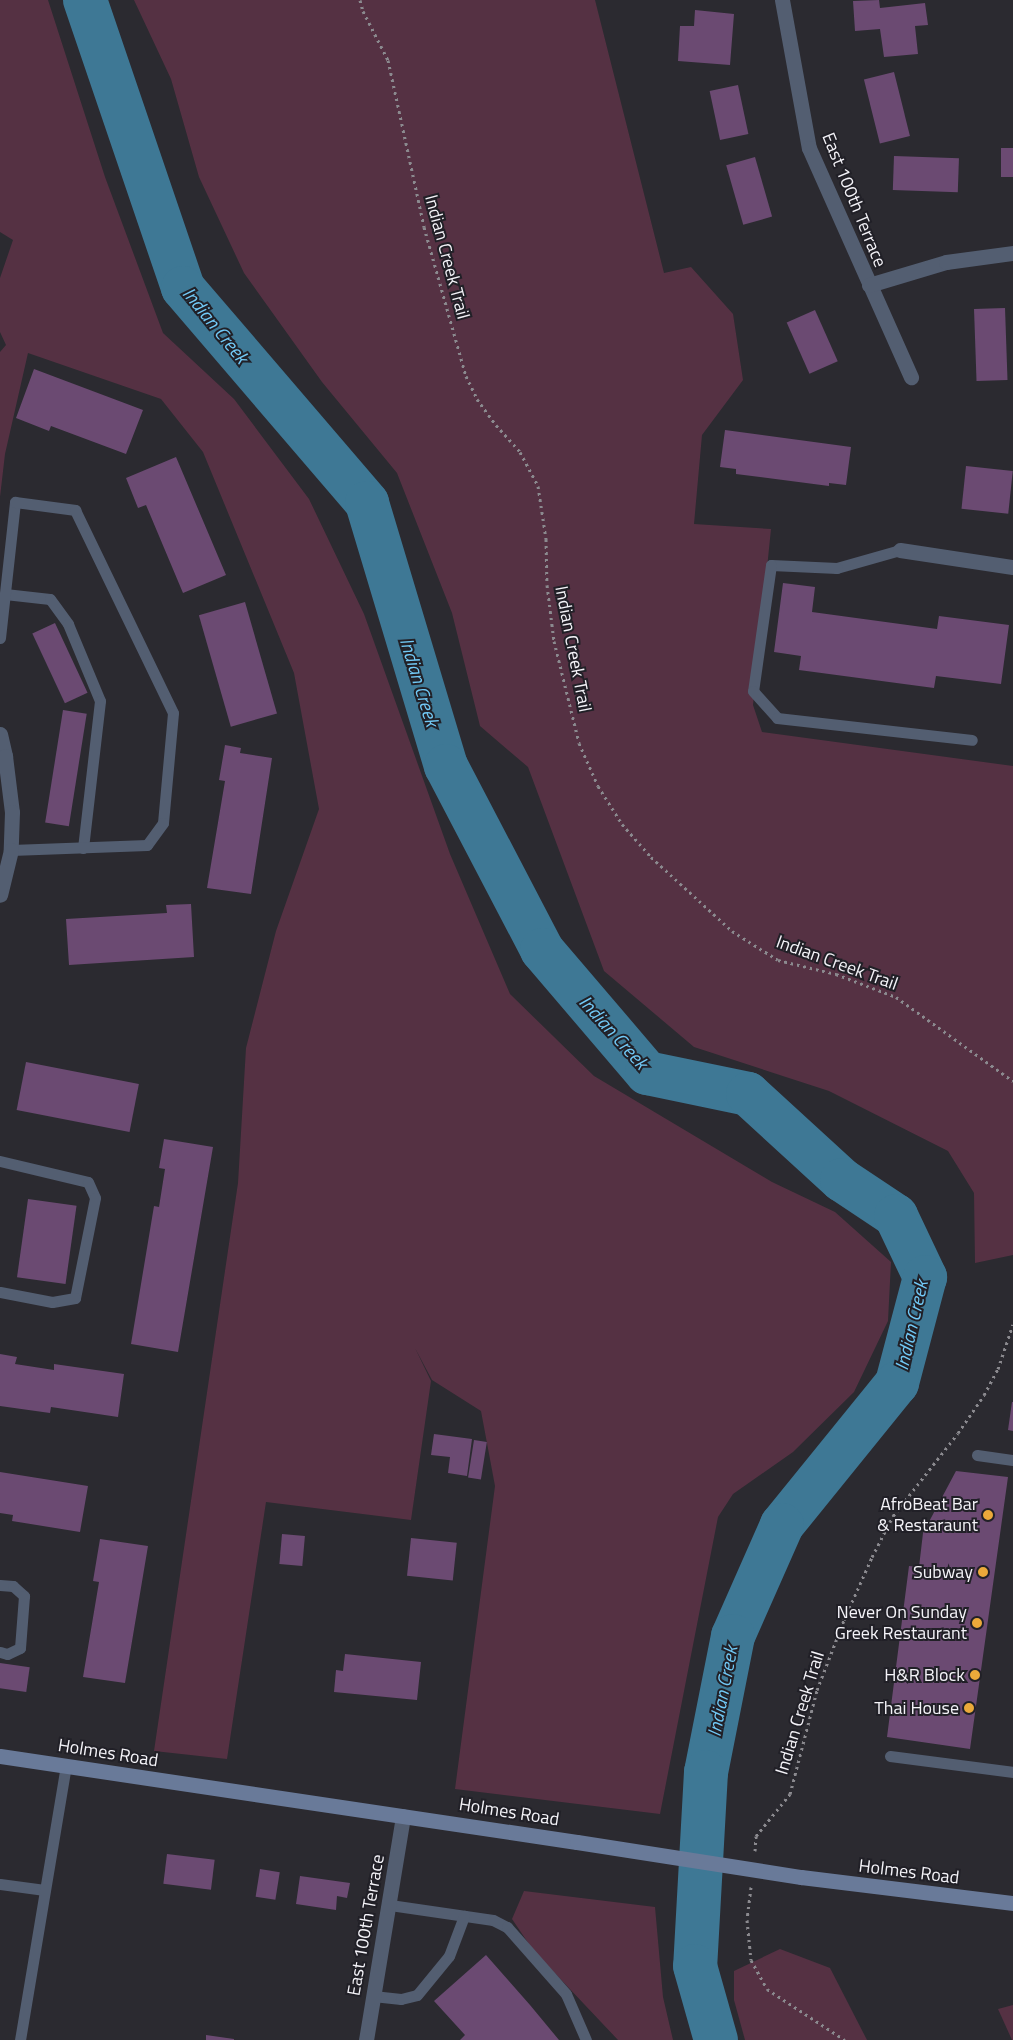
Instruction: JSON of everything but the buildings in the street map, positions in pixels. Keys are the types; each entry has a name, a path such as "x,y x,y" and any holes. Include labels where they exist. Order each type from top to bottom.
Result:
{"main road":[{"name":"Holmes Road","path":"0,1756 801,1877 1013,1903"}],"street":[{"name":"East 100th Terrace","path":"782,0 809,148 911,377"},
{"path":"869,285 946,262 1013,253"},
{"path":"900,550 1013,567"},
{"path":"0,734 5,756 12,812 11,850 0,895"},
{"name":"East 100th Terrace","path":"366,2040 390,1905 403,1816"}],"lane":[{"path":"0,638 15,502 75,510 172,714 163,823 147,845 11,850"},
{"path":"900,550 837,568 771,565 753,691 777,718 972,740"},
{"path":"5,594 50,599 68,624 100,701 83,848"},
{"path":"0,1162 88,1182 95,1198 75,1298 52,1302 0,1292"},
{"path":"977,1455 1013,1460"},
{"path":"0,1585 13,1586 24,1596 20,1648 7,1654 0,1652"},
{"path":"890,1756 1013,1772"},
{"path":"20,2040 66,1766"},
{"path":"0,1884 45,1890"},
{"path":"390,1905 493,1920 507,1927 566,1994 586,2040"},
{"path":"373,1996 401,1999 417,1995 449,1956 464,1916"}],"path":[{"name":"Indian Creek Trail","path":"360,0 363,11 388,60 424,227 466,376 486,412 520,452 538,486 546,539 547,585 554,640 579,744 598,786 622,824 651,857 732,931 778,960 836,974 896,997 1013,1082"},
{"name":"Indian Creek Trail","path":"754,1855 756,1836 790,1794 817,1690 844,1620 872,1557 893,1516 958,1433 984,1395 998,1369 1013,1324"},
{"path":"751,1882 747,1920 751,1960 767,1989 845,2040"}],"shaded area":[{"path":"0,0 48,0 105,177 163,333 234,399 309,499 364,614 450,854 510,994 594,1076 772,1182 835,1212 891,1262 888,1321 854,1392 793,1452 733,1494 718,1517 660,1814 455,1789 495,1486 481,1411 432,1380 415,1348 431,1381 411,1520 266,1502 227,1759 154,1751 238,1183 246,1048 276,931 319,809 294,673 203,452 161,399 28,353 5,454 0,497 0,352 6,345 0,332 0,278 13,240 0,232"},
{"path":"134,0 595,0 664,273 691,267 733,314 743,380 702,435 694,524 771,529 753,705 762,732 1013,766 1013,1255 975,1263 974,1193 948,1151 829,1091 694,1047 604,971 528,767 480,726 452,613 397,473 322,382 244,273 199,177 171,79"},
{"path":"524,1891 655,1907 663,1997 673,2040 618,2040 533,1950 512,1919"},
{"path":"780,1949 830,1968 867,2040 745,2040 734,2000 734,1971"},
{"path":"1013,2005 1013,2040 1012,2040 998,2009"}],"waterway":[{"name":"Indian Creek","path":"85,0 183,288 367,503 446,766 542,950 647,1073 748,1094 842,1180 896,1216 925,1277 897,1383 782,1525 733,1636 706,1772 695,1966 716,2040"}],"place":[{"name":"AfroBeat Bar & Restaraunt","path":"988,1515"},
{"name":"Subway","path":"983,1572"},
{"name":"Never On Sunday Greek Restaurant","path":"977,1623"},
{"name":"H&R Block","path":"975,1675"},
{"name":"Thai House","path":"969,1708"}]}
